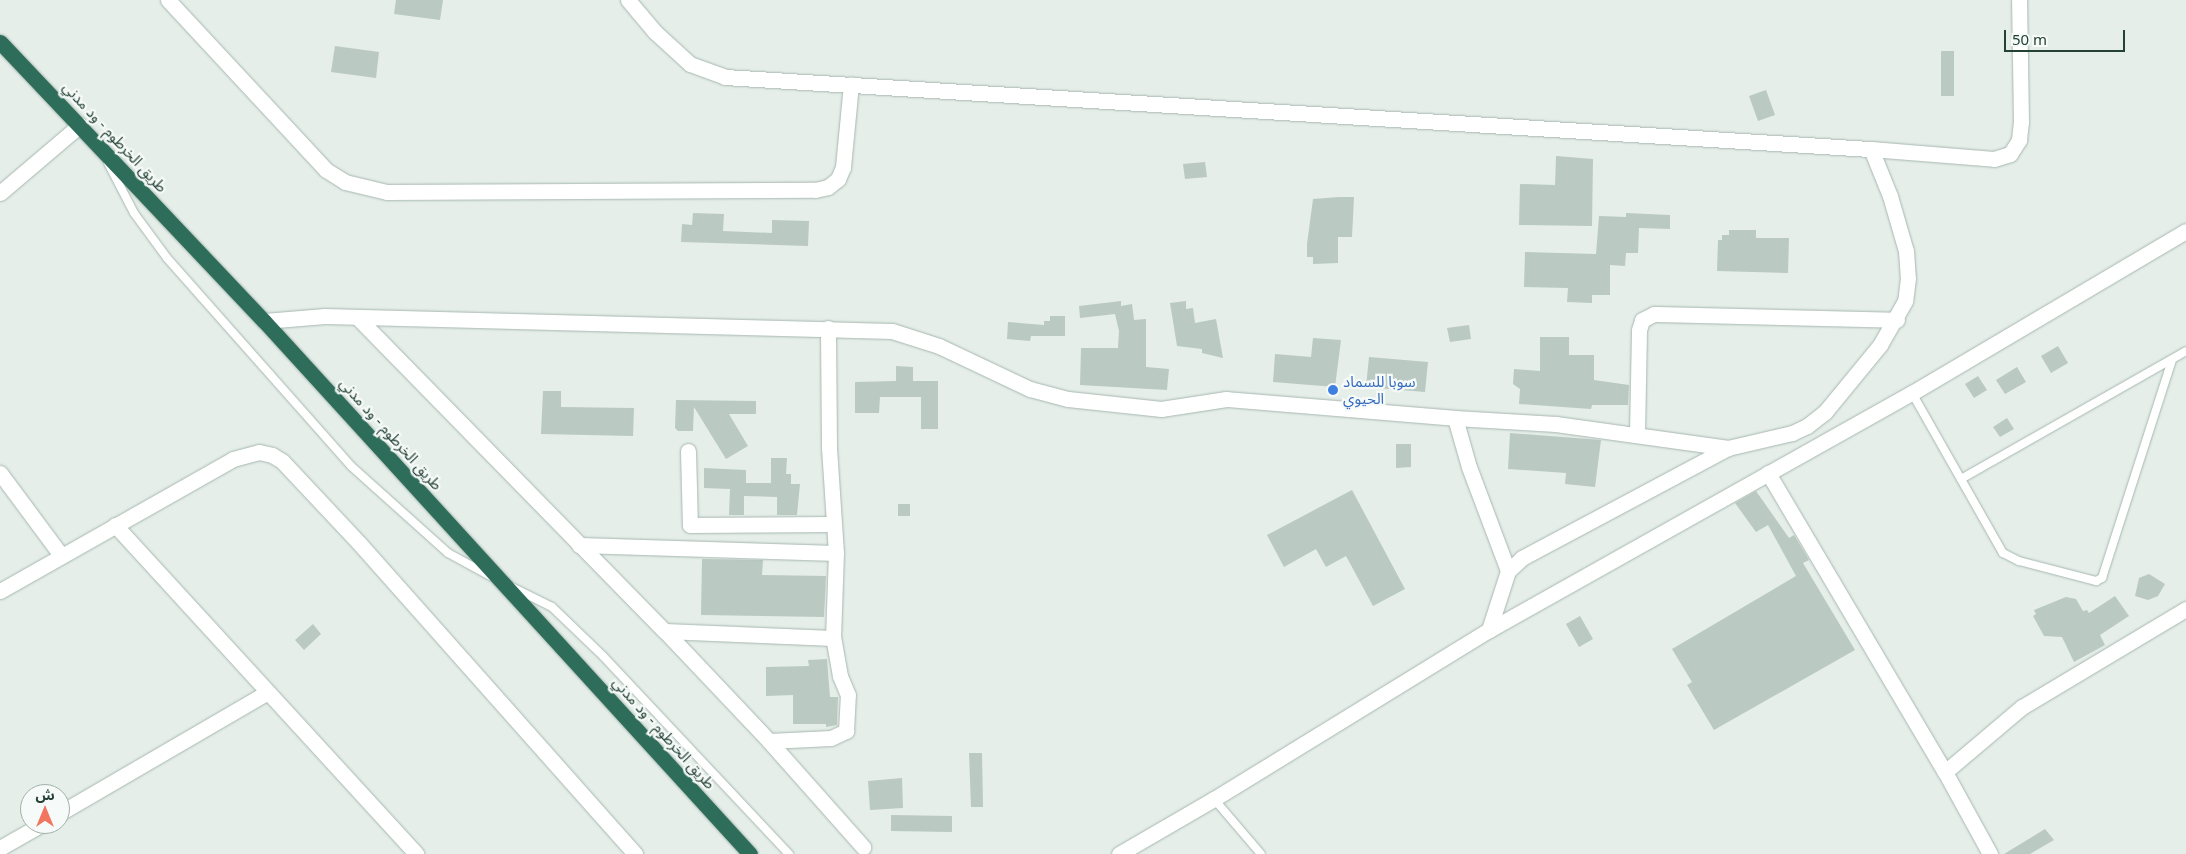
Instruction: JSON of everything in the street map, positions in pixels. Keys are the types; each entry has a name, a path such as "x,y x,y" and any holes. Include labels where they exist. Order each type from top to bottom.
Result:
{"highway":[{"name":"طريق الخرطوم - ود مدني","path":"0,42 264,321 750,854"}],"street":[{"path":"628,0 676,52 707,73 755,80 851,84 1871,150 1994,160 2010,154 2019,140 2021,122 2019,0"},
{"path":"169,1 326,170 345,182 387,192 815,190 828,188 838,179 842,167 851,84"},
{"path":"0,193 80,125"},
{"path":"1489,630 1508,571 1522,558 1728,448 1792,433 1825,412 1897,320 1905,301 1908,278 1906,251 1890,196 1871,150"},
{"path":"1119,854 1214,799 1489,630 1912,393 2186,231"},
{"path":"1637,434 1639,330 1642,320 1654,314 1897,320"},
{"path":"264,321 325,316 828,328 908,335 1024,386 1068,399 1161,409 1226,399 1455,418 1547,423 1728,448"},
{"path":"358,318 665,631 769,741 863,847"},
{"path":"769,741 827,738 846,730 848,696 840,676 833,638 836,553 833,524 828,328"},
{"path":"1455,418 1508,571"},
{"path":"688,451 690,525 833,524"},
{"path":"1,588 244,454 259,452 282,461 463,658 635,854"},
{"path":"0,473 61,555"},
{"path":"1768,473 1945,772 1990,854"},
{"path":"115,525 266,693 416,854"},
{"path":"579,545 836,553"},
{"path":"1945,772 2022,707 2186,609"},
{"path":"665,631 833,638"},
{"path":"70,807 266,693"},
{"path":"0,848 24,834"}],"lane":[{"path":"98,144 134,213 167,258 351,466 448,553 503,583 552,606 716,773 789,854"},
{"path":"1961,479 2186,351"},
{"path":"1912,393 2003,553 2010,558 2089,580 2102,578 2172,360"},
{"path":"1214,799 1262,854"}],"building":[{"path":"396,0 443,0 440,20 394,14"},
{"path":"335,46 379,52 376,78 331,72"},
{"path":"1941,51 1954,51 1954,96 1941,96"},
{"path":"1766,90 1775,115 1758,121 1749,96"},
{"path":"1556,156 1593,159 1592,226 1519,225 1520,184 1555,185"},
{"path":"1205,162 1207,177 1185,179 1183,164"},
{"path":"1354,197 1352,237 1338,237 1338,263 1313,264 1313,257 1307,257 1307,244 1313,199"},
{"path":"693,213 724,214 723,231 772,233 772,220 809,221 808,246 681,242 682,224 692,225"},
{"path":"1626,213 1670,215 1670,229 1639,228 1638,253 1626,253 1625,266 1610,265 1610,295 1592,295 1592,303 1567,302 1568,288 1524,287 1525,252 1596,254 1599,216 1626,217"},
{"path":"1729,230 1756,230 1756,238 1789,238 1788,273 1717,271 1718,240 1722,240 1722,235 1729,235"},
{"path":"1121,301 1121,306 1132,304 1134,320 1146,319 1146,367 1169,369 1167,390 1080,385 1081,348 1118,348 1119,331 1115,314 1080,318 1079,306"},
{"path":"1186,301 1186,309 1193,308 1195,323 1216,319 1223,358 1202,353 1202,349 1177,346 1170,303"},
{"path":"1050,316 1065,316 1065,336 1031,336 1030,341 1007,339 1008,322 1044,325 1044,321 1050,321"},
{"path":"1469,325 1471,339 1450,342 1447,328"},
{"path":"1540,337 1569,337 1569,355 1594,355 1594,380 1629,385 1628,405 1592,405 1591,409 1519,404 1520,389 1513,384 1514,369 1540,371"},
{"path":"1313,338 1341,340 1335,387 1273,382 1275,354 1311,357"},
{"path":"2058,346 2068,363 2051,373 2041,356"},
{"path":"1369,357 1428,362 1425,392 1366,387"},
{"path":"896,366 913,367 913,381 938,381 938,429 921,429 921,397 880,397 879,413 855,413 855,382 896,381"},
{"path":"2017,367 2026,382 2005,394 1996,380"},
{"path":"1978,376 1987,390 1974,398 1965,384"},
{"path":"543,391 561,391 561,407 634,408 633,436 541,434"},
{"path":"676,400 756,401 756,414 729,414 748,446 726,459 694,407 693,431 678,431 675,428"},
{"path":"2007,418 2014,429 2000,437 1993,427"},
{"path":"1510,433 1601,440 1595,487 1565,484 1566,473 1508,469"},
{"path":"1396,444 1411,444 1411,467 1396,468"},
{"path":"771,458 787,458 786,474 791,474 791,484 800,484 797,515 777,515 777,497 744,496 744,515 729,515 730,489 704,488 704,468 746,470 746,483 771,483"},
{"path":"1352,490 1405,589 1373,606 1346,556 1326,567 1316,549 1284,567 1267,535"},
{"path":"1756,491 1789,538 1794,535 1809,560 1803,563 1855,650 1714,730 1687,685 1692,682 1672,649 1796,576 1768,525 1756,532 1735,503"},
{"path":"898,504 910,504 910,516 898,516"},
{"path":"702,559 763,560 762,575 826,576 824,617 701,615"},
{"path":"2149,574 2165,584 2158,596 2148,600 2135,596 2139,578"},
{"path":"2115,596 2129,616 2100,635 2105,645 2074,662 2062,637 2044,636 2033,616 2036,614 2034,610 2066,597 2076,599 2083,611 2087,610 2089,613"},
{"path":"1580,616 1593,639 1579,647 1566,624"},
{"path":"313,624 321,634 304,650 295,640"},
{"path":"827,659 830,697 838,697 837,725 826,727 826,724 793,724 793,695 766,696 766,667 809,666 808,660"},
{"path":"969,753 982,753 983,807 971,807"},
{"path":"902,778 903,808 870,810 868,781"},
{"path":"891,815 952,816 952,832 891,831"},
{"path":"2045,829 2054,840 2030,854 2004,854"}],"place":[{"name":"سوبا للسماد الحيوي","path":"1333,390"}]}
